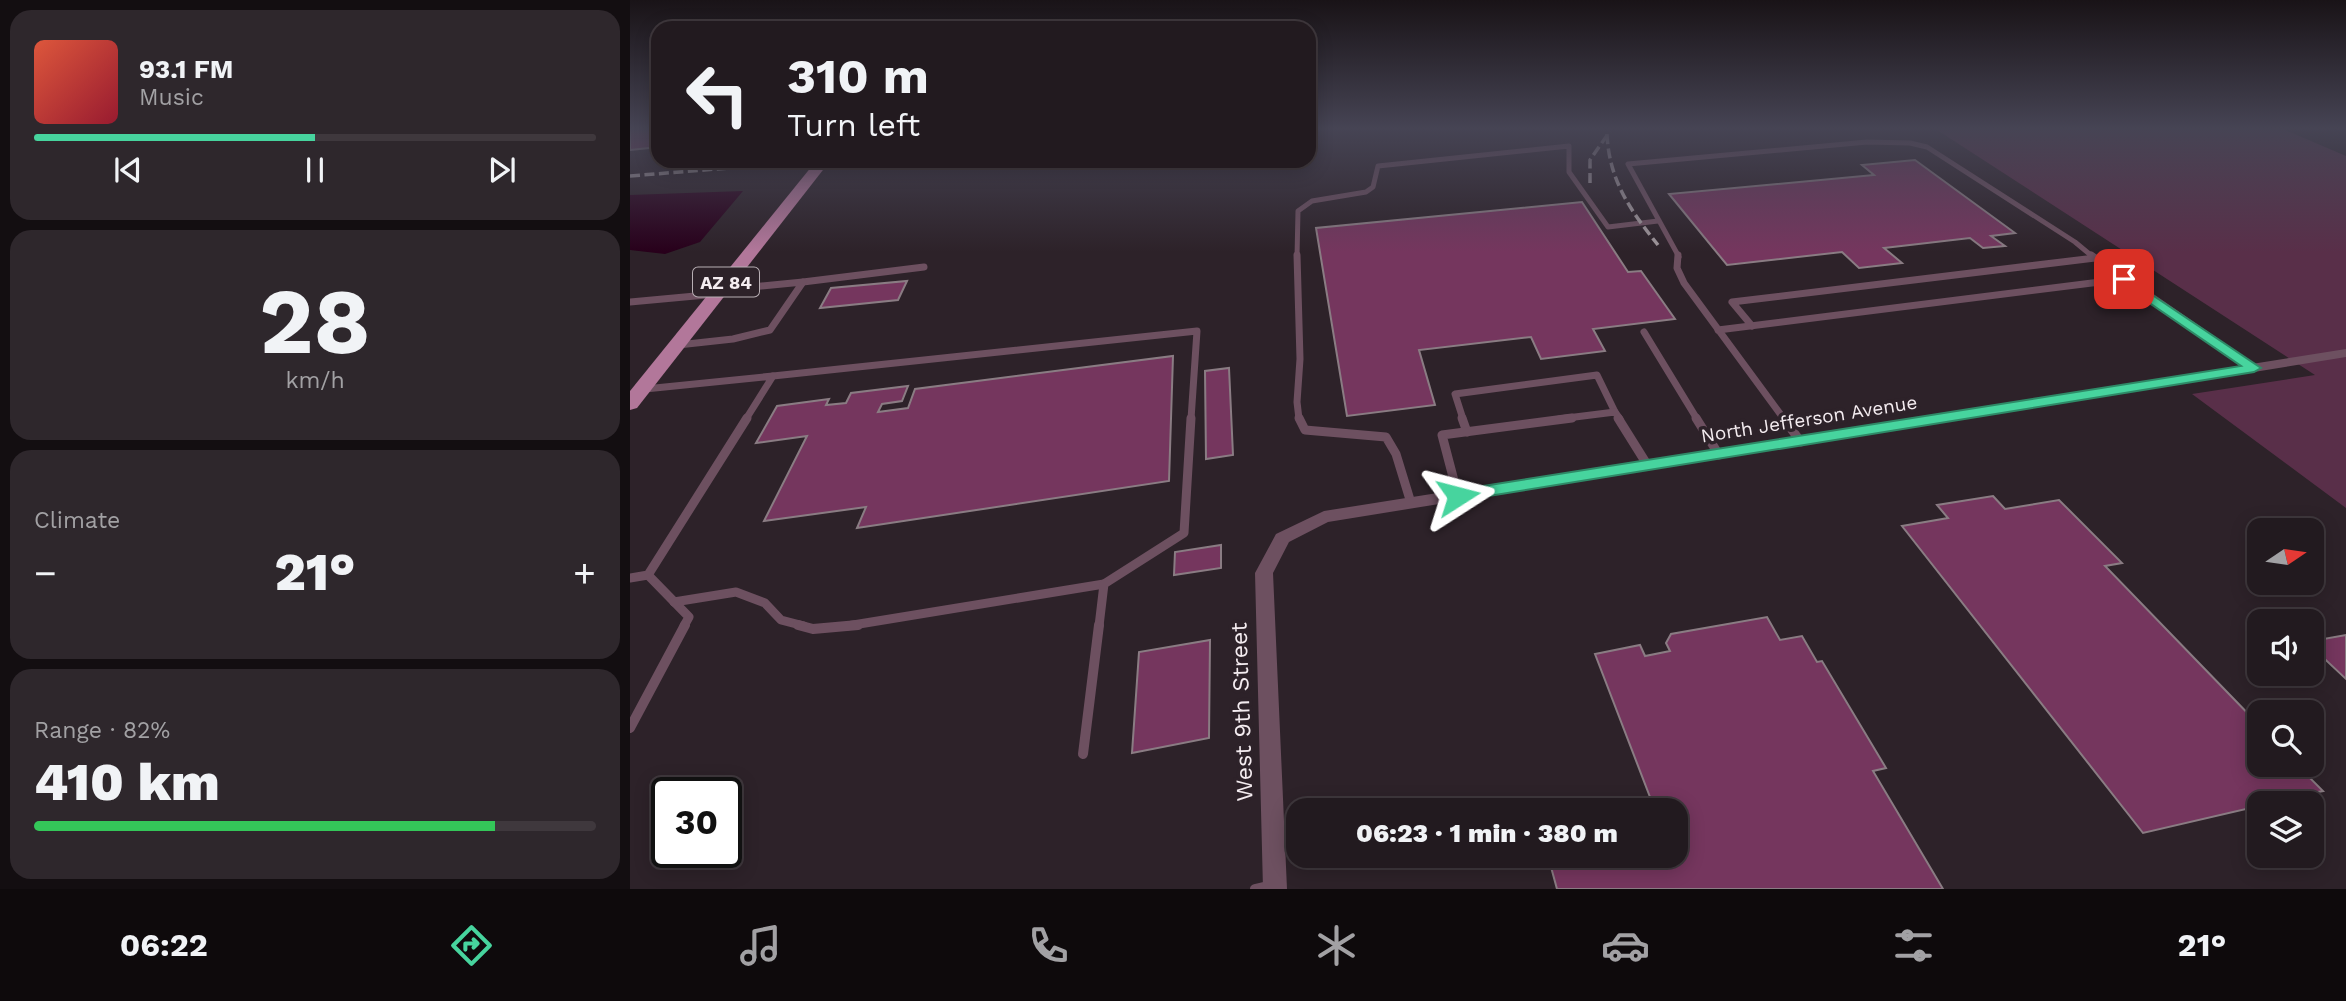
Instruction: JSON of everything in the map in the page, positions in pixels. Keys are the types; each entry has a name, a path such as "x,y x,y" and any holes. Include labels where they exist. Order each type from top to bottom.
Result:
{"main road":[{"name":"AZ 84","path":"630,404 816,169"}],"street":[{"name":"North Jefferson Avenue","path":"1282,538 1324,517 2346,353"},
{"name":"West 9th Street","path":"1268,887 1264,573 1282,538"}],"lane":[{"path":"1375,169 1373,187 1366,192 1312,201 1298,211 1296,283 1300,359 1297,402 1300,423 1305,430 1386,437 1396,454 1411,503"},
{"path":"1569,169 1608,227 1657,221"},
{"path":"1631,169 1679,257 1677,268 1684,283 1801,442"},
{"path":"1964,169 2254,368"},
{"path":"1752,326 1732,302 2095,258"},
{"path":"630,302 924,267"},
{"path":"1718,330 2124,279"},
{"path":"677,345 733,339 770,330 803,282"},
{"path":"642,390 1196,331 1184,533 1104,583 838,628 813,629 781,620 765,603 736,592 674,602"},
{"path":"1644,332 1719,455"},
{"path":"1467,432 1455,394 1597,374 1615,412 1648,466"},
{"path":"630,578 648,575 773,376"},
{"path":"1458,496 1442,435 1615,412"},
{"path":"630,728 689,617 648,575"},
{"path":"1083,754 1104,583"}],"shaded area":[{"path":"1998,169 2346,169 2346,508 2192,394 2315,375"},
{"path":"743,191 700,242 665,254 630,250 630,195"}],"building":[{"path":"1867,169 1928,169 2015,233 1991,236 2005,246 1983,248 1970,238 1884,248 1902,263 1859,268 1842,252 1727,265 1669,194 1874,175"},
{"path":"1582,202 1628,272 1641,271 1675,319 1593,329 1605,351 1541,359 1531,337 1419,350 1435,405 1347,416 1316,228"},
{"path":"907,281 898,300 820,308 831,288"},
{"path":"1173,356 1169,481 857,528 866,507 764,521 807,436 756,443 777,406 829,399 826,405 846,403 851,393 908,386 902,401 882,404 878,412 908,408 915,389"},
{"path":"1229,368 1233,455 1206,459 1205,371"},
{"path":"1993,496 2005,509 2059,500 2122,563 2105,566 2247,713 2247,777 2309,777 2323,791 2247,791 2247,809 2143,833 1902,526 1948,518 1937,505"},
{"path":"1221,545 1221,568 1174,575 1175,552"},
{"path":"1767,617 1780,640 1802,636 1817,662 1822,661 1886,768 1873,771 1943,889 1557,889 1551,868 1688,868 1688,798 1650,798 1595,654 1640,645 1645,656 1670,651 1666,643 1671,634"},
{"path":"2346,635 2346,679 2324,658 2324,639"},
{"path":"1210,640 1209,738 1132,753 1139,652"}],"railway":[{"path":"630,176 711,169"},
{"path":"1590,169 1590,183"},
{"path":"1613,169 1630,207 1658,245"}],"route":[{"path":"1458,496 2254,368 2124,279"}]}
